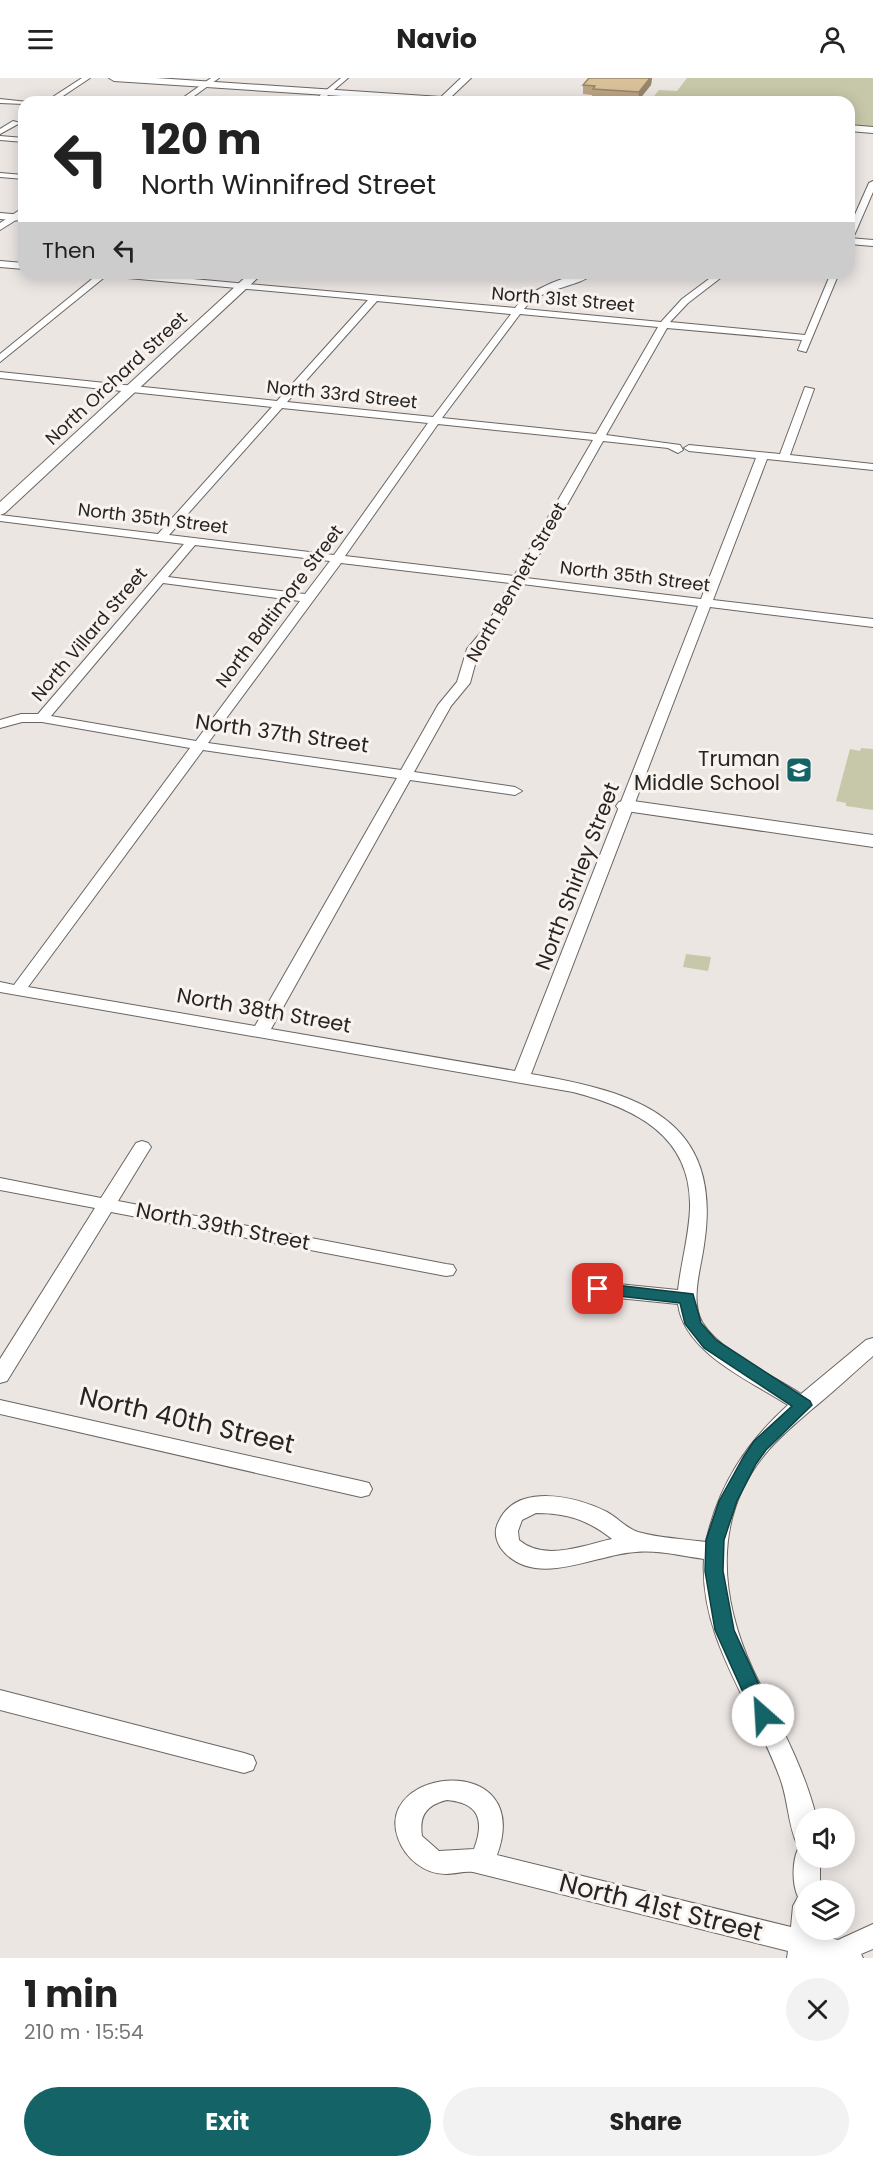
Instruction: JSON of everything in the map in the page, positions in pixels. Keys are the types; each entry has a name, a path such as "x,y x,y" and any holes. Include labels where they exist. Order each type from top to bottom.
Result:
{"street":[{"path":"58,96 87,78"},
{"path":"114,78 211,81 379,96"},
{"path":"323,96 345,78"},
{"path":"447,96 466,78"},
{"path":"190,96 211,81"},
{"path":"0,101 18,102"},
{"path":"0,132 16,123"},
{"path":"855,128 873,130"},
{"path":"0,138 18,140"},
{"path":"0,176 18,177"},
{"path":"855,226 873,183"},
{"path":"0,216 18,216"},
{"path":"0,227 18,218"},
{"path":"855,241 873,243"},
{"path":"0,264 18,266"},
{"path":"0,359 98,279"},
{"name":"North 31st Street","path":"168,279 809,338"},
{"name":"North Orchard Street","path":"0,510 250,279"},
{"name":"North Baltimore Street","path":"18,990 197,745 338,558 435,421 518,312 533,296 576,279"},
{"name":"North Bennett Street","path":"260,1033 445,705 463,683 473,649 492,626 663,325 675,310 715,279"},
{"path":"803,351 833,279"},
{"path":"161,537 375,298"},
{"name":"North 33rd Street","path":"0,375 669,445 683,449 873,467"},
{"path":"784,458 809,389"},
{"name":"North Shirley Street","path":"521,1077 763,455"},
{"name":"North 35th Street","path":"0,518 873,623"},
{"name":"North Villard Street","path":"0,724 21,718 42,718 192,541"},
{"path":"158,579 307,598"},
{"name":"North 37th Street","path":"42,718 197,745 515,791"},
{"path":"626,807 873,841"},
{"name":"North 38th Street","path":"0,987 521,1077 574,1087 621,1101 664,1124 675,1136 692,1165 699,1202 687,1298"},
{"path":"0,1376 142,1147"},
{"name":"North 39th Street","path":"0,1184 446,1270"},
{"path":"598,1289 687,1298 693,1324 710,1344 804,1405"},
{"path":"802,1808 793,1779 736,1659 725,1630 717,1599 714,1552 719,1525 728,1501 760,1446 873,1345"},
{"name":"North 40th Street","path":"0,1407 361,1489"},
{"path":"650,1543 621,1545 578,1556 541,1559 515,1550 507,1538 506,1531 512,1515 520,1508 555,1506 595,1516 628,1537 650,1543 714,1552"},
{"path":"0,1700 244,1763"},
{"name":"North 41st Street","path":"482,1863 801,1950 845,1955 873,1936"}],"green space":[{"path":"687,78 873,78 873,127 855,126 855,96 654,96 659,90 677,91"},
{"path":"861,748 873,749 873,810 846,806 846,803 836,801 850,749 860,751"},
{"path":"686,954 711,957 708,971 683,967"}],"building":[{"path":"589,78 650,78 639,92 593,89 595,86 583,85"}],"place":[{"name":"Truman Middle School","path":"799,770"}],"route":[{"path":"598,1289 687,1298 693,1324 710,1344 804,1405 760,1446 750,1460 728,1501 715,1540 714,1571 717,1599 725,1630 763,1715"}]}
